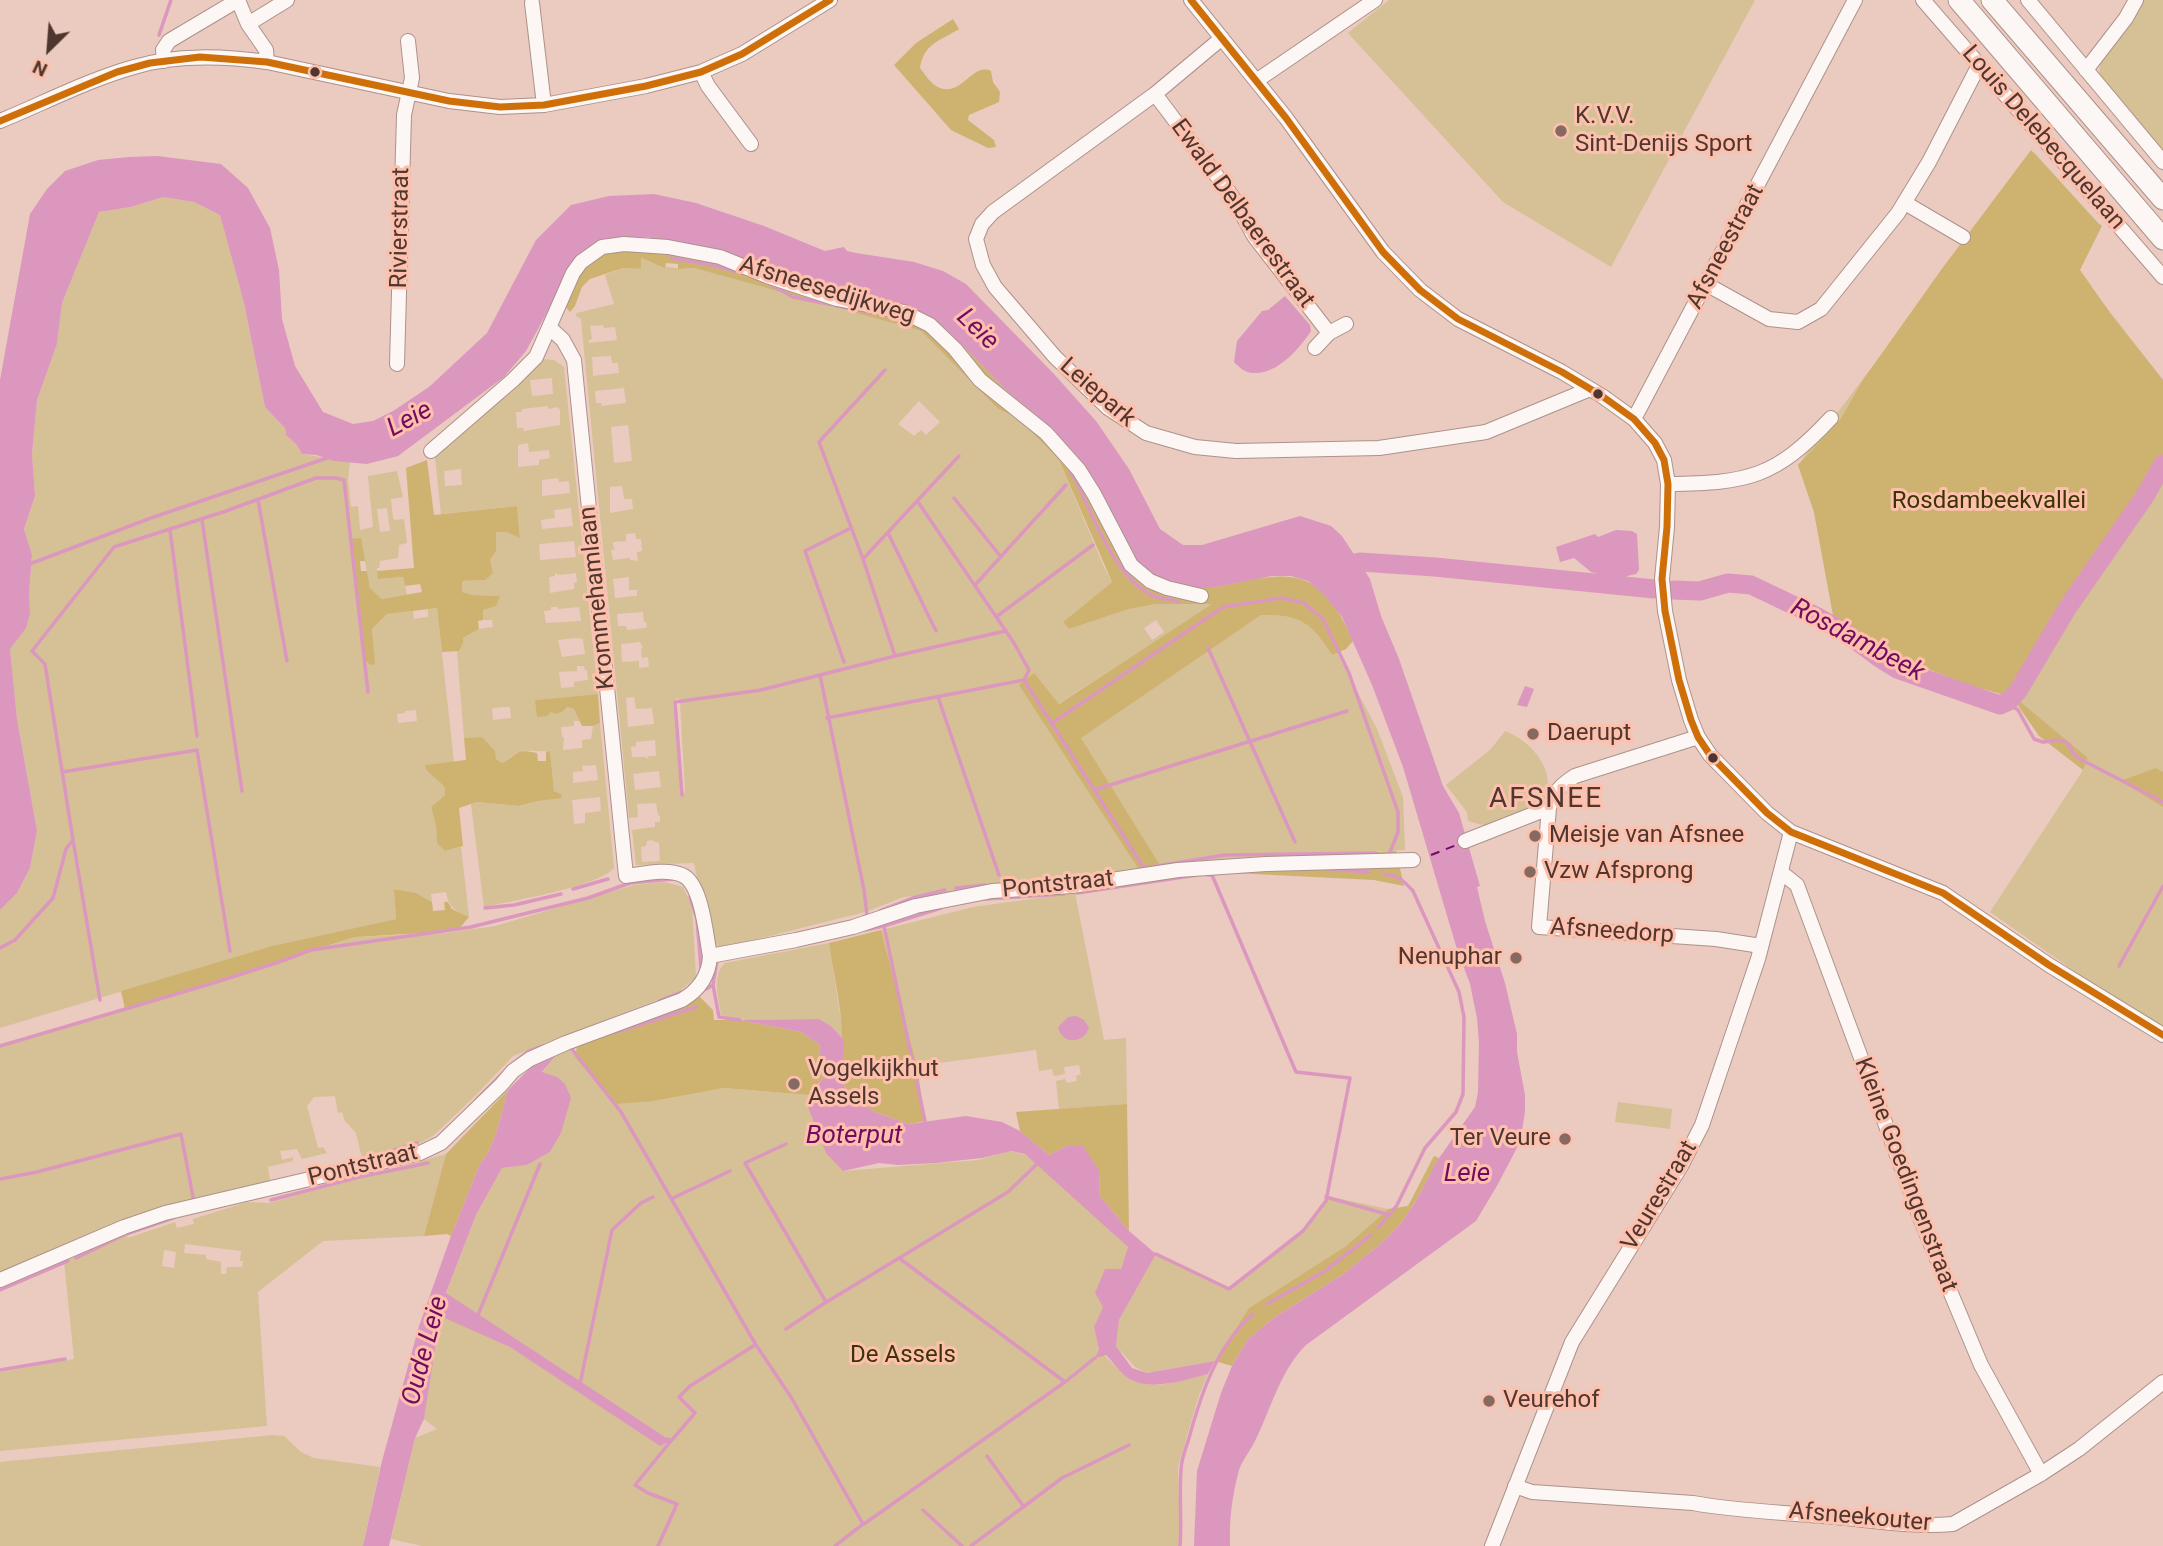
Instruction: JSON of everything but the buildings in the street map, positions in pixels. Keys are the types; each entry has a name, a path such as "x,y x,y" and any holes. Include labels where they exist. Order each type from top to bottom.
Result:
{"highway":[{"path":"1959,0 2163,239"},
{"path":"1992,0 2163,199"}],"street":[{"path":"163,61 163,50 169,41 238,0 248,24 266,51 267,62"},
{"path":"248,24 287,0"},
{"path":"1,119 134,67 163,61 219,57 267,62 476,105 544,105 656,84 701,72 742,54 830,0"},
{"path":"1191,0 1286,118 1383,253 1420,290 1458,319 1590,389 1634,419 1655,443 1664,460 1668,484 1662,579 1665,611 1679,680 1698,737 1710,755 1767,813 1791,832 1943,893 2049,965 2163,1035"},
{"path":"1256,81 1375,0"},
{"name":"Afsneestraat","path":"1634,419 1855,0"},
{"name":"Louis Delebecquelaan","path":"1923,0 2163,277"},
{"path":"2028,0 2163,162"},
{"path":"2086,70 2126,18 2136,0"},
{"path":"532,3 544,105"},
{"name":"Leiepark","path":"1222,38 1155,94 993,212 982,224 976,239 983,265 995,287 1055,357 1108,408 1146,433 1195,447 1236,452 1379,448 1486,432 1590,389"},
{"name":"Rivierstraat","path":"397,364 404,115 412,78 408,41"},
{"path":"1706,284 1769,319 1798,322 1821,309 1905,203 1979,65"},
{"path":"701,72 708,86 751,144"},
{"name":"Ewald Delbaerestraat","path":"1155,94 1232,196 1254,236 1329,333"},
{"path":"1905,203 1963,237"},
{"name":"Afsneesedijkweg","path":"430,451 536,357 573,273 581,262 602,247 624,244 668,247 720,257 837,299 904,312 930,325 956,349 980,380 1046,433 1079,470 1131,565 1150,581 1201,596"},
{"name":"Ewald Delbaerestraat","path":"1315,348 1329,333 1346,324"},
{"name":"Krommehamlaan","path":"550,328 564,340 574,360 626,876 673,872 690,880 698,898 710,956"},
{"path":"1668,484 1728,481 1764,472 1794,454 1831,418"},
{"path":"1465,841 1549,808 1560,786 1575,776 1698,737"},
{"name":"Afsneedorp","path":"1549,808 1539,927 1716,939 1762,946"},
{"name":"Veurestraat","path":"1492,1546 1572,1342 1693,1144 1762,946 1791,832"},
{"name":"Pontstraat","path":"0,1280 124,1227 165,1213 420,1153 440,1143 502,1085 513,1070 530,1059 691,995 702,981 710,956 807,938 853,927 916,906 992,891 1072,886 1178,870 1266,864 1413,860"},
{"name":"Kleine Goedingenstraat","path":"1782,873 1797,885 1921,1220 1981,1365 2041,1474"},
{"name":"Afsneekouter","path":"1515,1486 1532,1492 1693,1503 1848,1519 1953,1524 2079,1449 2163,1382"}],"green space":[{"name":"K.V.V. Sint-Denijs Sport","path":"1389,0 1755,0 1611,267 1503,202 1348,33"},
{"path":"2142,0 2163,0 2163,153 2104,84 2099,74 2100,65 2126,29"},
{"path":"953,19 959,29 929,48 920,68 934,84 948,89 961,84 979,71 991,71 993,82 1000,92 999,102 969,115 968,120 994,140 996,147 988,148 951,130 894,65 916,43"},
{"name":"Rosdambeekvallei","path":"2031,150 2102,226 2080,270 2163,380 2163,455 2072,594 2012,695 2088,758 2083,770 2039,736 2012,697 1965,684 1867,644 1835,626 1814,512 1798,465 1840,420 1863,380"},
{"name":"Rosdambeekvallei","path":"2034,152 2098,223 2079,272 2163,380 2163,1027 2130,1010 1990,912 2083,770 2088,758 2013,697 1965,684 1867,644 1835,626 1814,512 1798,465"},
{"path":"163,197 194,202 220,215 244,303 265,407 285,428 286,435 302,454 350,462 348,479 351,507 358,506 360,530 373,527 368,476 397,471 403,497 391,499 393,518 404,519 407,543 399,545 398,558 380,561 377,568 379,579 403,577 407,595 382,599 370,588 365,561 351,539 359,627 366,661 374,664 372,629 387,614 413,611 414,619 428,617 428,609 437,608 454,762 425,765 426,770 444,785 445,795 431,807 437,842 445,851 461,847 469,917 453,908 446,892 431,894 432,902 416,893 394,889 396,919 272,946 0,1028 0,910 17,893 30,868 37,831 17,719 10,649 30,613 32,555 24,529 35,496 32,454 37,400 57,344 62,303 99,212 131,207","holes":["387,508 390,531 380,532 377,509","416,710 417,721 398,723 397,714"]},
{"path":"639,248 708,260 924,324 931,317 1059,437 1085,467 1211,588 1260,578 1280,577 1297,578 1312,584 1326,596 1340,615 1353,641 1346,649 1332,655 1304,623 1286,617 1261,615 1081,738 1161,867 1209,861 1396,851 1404,886 1374,880 1213,872 1147,882 1019,685 1034,673 1059,704 1212,604 1157,604 1129,609 1069,629 1063,622 1112,582 1059,460 1018,418 998,409 921,331 694,268 678,269 678,264 666,263 665,268 641,258 641,269 623,268 590,279 582,287 570,312 564,305 586,263 609,251"},
{"path":"640,258 666,267 694,268 921,331 998,409 1018,418 1059,460 1112,582 1063,622 1069,629 1129,609 1157,604 1213,604 1058,704 1047,689 1078,736 1261,615 1296,619 1311,628 1332,655 1337,653 1377,729 1403,797 1405,850 1209,861 904,897 865,912 722,948 710,942 694,863 636,865 632,830 655,827 655,822 660,822 660,816 656,803 637,804 638,817 629,818 581,319 575,315 614,304 605,275 623,268 641,269","holes":["590,326 615,327 617,340 589,343 592,339","611,356 612,363 618,363 619,373 593,376 592,357","624,388 626,403 602,406 601,403 596,403 595,391","919,401 940,422 926,435 921,430 914,436 898,424","628,425 632,461 614,463 611,427","622,486 624,499 632,499 633,509 610,513 610,487","635,533 636,539 641,539 642,551 637,552 638,561 630,558 613,560 613,542 626,541 626,534","629,577 629,590 637,590 637,596 615,598 613,579","643,612 647,627 627,630 626,626 618,626 617,614","1156,620 1164,632 1152,640 1144,628","640,642 643,648 642,658 648,657 649,667 639,668 639,661 622,662 621,644","634,697 636,709 652,708 654,724 628,727 626,698","678,698 685,793 681,794 673,701","655,740 656,756 649,756 647,759 632,757 631,747 636,746 636,742","659,771 661,787 635,790 633,774","651,840 659,843 660,861 642,862 641,847"]},
{"path":"541,359 554,360 564,367 598,694 536,700 551,712 567,707 574,709 580,721 574,721 574,726 561,727 564,737 563,750 582,748 582,740 591,739 593,726 600,723 614,868 605,875 573,887 484,907 471,804 477,802 519,806 561,797 561,794 554,792 550,751 520,751 502,763 496,759 482,737 464,738 457,651 463,638 479,629 493,627 492,620 483,620 483,610 499,596 462,592 462,581 485,580 490,560 496,551 496,532 520,537 517,506 441,514 435,457 437,451","holes":["552,378 553,394 532,396 530,380","558,407 560,425 524,431 523,428 517,428 516,412 522,412 522,409","528,443 529,452 549,450 550,458 539,460 539,465 518,467 518,445","461,469 462,485 445,486 444,471","558,478 559,482 569,481 570,493 542,496 542,480","571,508 573,526 542,529 541,520 555,518 554,510","574,541 576,557 540,560 539,544","555,573 576,573 577,582 574,583 574,589 550,593 549,577 555,576","551,607 579,607 581,621 546,623 544,611 551,610","583,639 585,654 562,657 558,640","577,666 584,666 588,680 574,682 574,687 561,688 559,672 577,671","510,707 511,718 493,720 492,708","596,765 598,780 573,783 573,772 583,771 582,766","600,797 601,811 585,813 585,823 574,824 572,800"]},
{"path":"427,460 434,515 517,506 520,538 506,532 496,532 496,551 490,560 493,573 485,580 462,581 462,592 500,596 496,606 483,610 483,620 478,621 479,629 463,638 459,651 442,652 437,608 387,614 372,629 375,664 370,665 366,661 359,627 350,539 361,538 365,561 360,561 361,571 367,571 370,588 382,599 422,592 420,584 405,586 403,577 378,579 377,571 414,568 406,468"},
{"path":"598,694 600,723 593,726 582,726 574,709 567,707 556,714 551,712 547,716 537,717 535,700"},
{"path":"1505,731 1522,740 1538,755 1547,774 1546,794 1531,808 1495,825 1468,821 1467,812 1446,785 1491,749"},
{"path":"482,737 495,751 496,759 502,763 524,751 537,753 538,761 546,761 546,752 550,751 554,791 561,794 562,798 519,806 477,802 459,808 463,846 445,851 437,843 431,807 445,795 444,786 426,770 425,765 466,760 464,738"},
{"path":"2156,768 2163,772 2163,807 2123,780"},
{"path":"664,882 683,887 692,906 696,977 680,991 513,1056 433,1136 420,1143 362,1158 356,1133 345,1121 342,1112 338,1113 335,1096 314,1097 307,1106 318,1148 323,1147 327,1153 302,1159 297,1149 280,1151 282,1160 293,1157 293,1161 268,1167 268,1185 233,1189 192,1200 0,1274 0,1044 356,937 445,933 495,926 634,885"},
{"path":"394,889 416,893 432,902 433,911 445,910 444,902 448,902 452,909 469,917 457,931 355,937 125,1009 121,991 272,946 396,919"},
{"path":"1075,893 1104,1040 1126,1038 1127,1104 1059,1109 1056,1081 1077,1081 1076,1076 1081,1074 1079,1065 1064,1067 1065,1074 1055,1076 1052,1069 1039,1071 1036,1050 917,1066 881,930 973,907"},
{"path":"881,930 917,1066 925,1121 909,1124 874,1112 845,1087 838,1075 842,1026 829,943"},
{"path":"829,943 844,1040 831,1026 819,1019 746,1020 721,1015 717,980 725,963"},
{"path":"700,997 713,1010 714,1020 740,1020 801,1032 819,1044 823,1078 809,1095 724,1088 654,1101 615,1104 575,1057 579,1036"},
{"name":"De Assels","path":"573,1047 576,1057 654,1101 724,1088 809,1095 806,1102 843,1171 978,1160 1009,1151 1026,1155 1081,1201 1128,1247 1121,1269 1094,1327 1099,1350 1125,1376 1134,1381 1160,1385 1208,1374 1198,1398 1178,1467 1180,1546 422,1546 391,1539 415,1438 437,1429 424,1419 438,1315 476,1215 502,1168 527,1165 550,1152 561,1133 542,1073 558,1053"},
{"path":"508,1090 496,1134 480,1164 451,1236 424,1236 446,1154"},
{"path":"1618,1102 1672,1109 1670,1129 1615,1122"},
{"path":"1127,1104 1129,1231 1099,1195 1100,1172 1067,1146 1049,1155 1020,1131 1016,1112"},
{"path":"446,1154 424,1236 323,1241 258,1292 267,1426 0,1451 0,1372 74,1359 64,1261 122,1235 126,1234 128,1238 175,1222 177,1228 194,1224 193,1219 247,1202 269,1203","holes":["185,1244 241,1251 242,1267 227,1267 226,1274 221,1274 221,1262 206,1259 206,1255 184,1253","164,1250 176,1252 174,1268 162,1266"]},
{"path":"1434,1156 1439,1158 1416,1201 1402,1222 1384,1241 1342,1275 1275,1317 1248,1339 1232,1366 1215,1361 1249,1308 1346,1246 1388,1209 1408,1206"},
{"path":"1327,1196 1388,1209 1346,1246 1249,1308 1215,1361 1147,1373 1135,1367 1116,1346 1119,1320 1156,1254 1229,1288 1304,1230"},
{"path":"284,1436 301,1452 314,1458 380,1467 363,1546 0,1546 0,1462"}],"water":[{"name":"Leie","path":"157,156 221,164 248,188 270,228 279,270 282,319 295,366 323,412 353,424 373,421 429,387 487,333 536,240 571,205 609,196 654,194 696,203 764,226 825,251 844,247 847,251 856,253 914,262 943,271 966,284 1096,421 1129,469 1160,529 1183,545 1202,545 1300,516 1331,526 1342,536 1370,579 1443,786 1459,813 1480,886 1477,887 1485,921 1505,983 1517,1034 1525,1112 1520,1142 1476,1221 1306,1345 1289,1366 1239,1470 1234,1489 1230,1546 1194,1546 1197,1471 1232,1366 1248,1339 1275,1317 1342,1275 1384,1241 1402,1222 1437,1161 1475,1107 1478,1092 1479,1043 1470,984 1456,946 1403,767 1372,685 1342,617 1308,581 1291,576 1272,576 1211,588 1162,582 1146,570 1129,550 1085,467 1059,437 931,317 909,307 809,282 736,256 647,237 612,240 574,263 526,351 504,377 398,456 367,464 302,454 286,435 285,428 265,407 244,303 220,215 194,202 163,197 131,207 99,212 62,303 57,344 37,400 32,454 35,496 24,529 32,555 30,613 26,628 10,649 17,719 37,831 30,868 17,893 0,910 0,380 30,214 47,189 65,171 98,160"},
{"path":"1285,296 1310,325 1311,331 1287,359 1271,370 1250,373 1245,371 1234,362 1237,341 1262,311 1268,310"},
{"path":"1616,530 1637,534 1639,570 1636,574 1625,579 1598,578 1598,574 1591,572 1574,558 1560,562 1556,547"},
{"path":"1525,686 1534,689 1527,707 1517,705"},
{"path":"1076,1016 1084,1020 1089,1028 1082,1037 1068,1039 1060,1033 1058,1027 1068,1017"},
{"name":"Boterput","path":"819,1019 831,1026 844,1040 838,1075 845,1087 874,1112 909,1124 966,1116 1002,1122 1020,1131 1049,1155 1067,1146 1083,1146 1100,1172 1099,1195 1129,1231 1156,1254 1119,1320 1116,1346 1132,1368 1147,1373 1215,1361 1208,1374 1166,1384 1144,1384 1125,1376 1106,1355 1095,1358 1099,1350 1094,1327 1103,1307 1095,1293 1105,1269 1121,1269 1128,1247 1025,1154 1011,1151 982,1158 936,1163 879,1163 843,1171 826,1153 806,1102 823,1078 819,1044 801,1032 740,1020"},
{"name":"Oude Leie","path":"558,1053 542,1072 557,1077 565,1084 571,1098 561,1133 550,1152 527,1165 502,1168 476,1215 446,1293 671,1441 660,1446 510,1347 438,1315 424,1419 415,1438 389,1546 363,1546 382,1461 419,1326 451,1236 480,1164 496,1134 508,1090 533,1065"}],"waterway":[{"path":"159,35 171,0"},
{"path":"671,258 742,273"},
{"path":"766,282 793,297 889,316"},
{"path":"885,370 819,442 863,559 959,456"},
{"path":"27,565 151,518 327,458"},
{"name":"Rosdambeek","path":"1673,590 1700,591 1728,583 1751,585 1846,633 1897,669 2000,705 2009,701 2018,691 2068,607 2145,496 2163,464"},
{"path":"1070,472 1107,546 1129,577 1156,597 1178,601"},
{"path":"0,948 15,940 53,898 66,849 73,840 45,664 32,651 114,547 226,511 316,478 344,480 368,692"},
{"path":"975,585 1066,485"},
{"path":"954,498 1001,557"},
{"path":"258,500 287,661"},
{"path":"827,718 1024,680 1029,670 1014,643 918,502"},
{"path":"202,520 242,791"},
{"path":"844,662 805,551 851,528"},
{"path":"170,530 197,736"},
{"path":"888,533 936,631"},
{"path":"996,617 1093,545"},
{"path":"863,559 895,656"},
{"name":"Rosdambeek","path":"1334,567 1360,562 1435,567 1654,589"},
{"name":"Rosdambeek","path":"1610,584 1611,578"},
{"path":"1052,723 1223,607 1282,598 1304,603 1323,619 1349,673 1398,812 1398,832 1390,852"},
{"path":"682,795 675,702 761,690 1005,631"},
{"path":"1208,648 1295,842"},
{"path":"820,675 864,890 867,915 863,917"},
{"path":"1024,680 1144,868 1225,855 1376,853"},
{"path":"938,697 999,875"},
{"path":"2006,702 2018,710 2034,739 2043,742 2061,740 2069,744 2072,752 2080,759 2163,802"},
{"path":"1094,790 1347,711"},
{"path":"62,772 197,750 230,951"},
{"path":"73,840 100,1000"},
{"path":"1329,869 1369,872"},
{"path":"1378,1228 1397,1205 1425,1148 1456,1112 1463,1094 1464,1017 1459,992 1413,891 1400,879 1384,874"},
{"path":"1077,893 1197,875"},
{"path":"1156,1254 1229,1289 1303,1231 1326,1201 1350,1078 1296,1072 1212,875 1208,875"},
{"path":"573,889 608,879"},
{"path":"0,1046 210,984 311,950 471,927 588,898 630,883 672,879"},
{"path":"956,888 985,885"},
{"path":"2119,966 2163,886"},
{"path":"880,911 913,898 945,890"},
{"path":"485,908 514,905 561,894"},
{"path":"985,899 1064,894"},
{"path":"690,897 697,919 701,968"},
{"path":"925,1121 884,926 941,908"},
{"path":"865,930 884,926"},
{"path":"713,985 717,960"},
{"path":"706,989 713,985 719,1017 740,1020"},
{"path":"659,1001 682,992"},
{"path":"616,1032 696,1007"},
{"path":"511,1065 529,1051 543,1046"},
{"path":"573,1048 621,1112 756,1345 791,1397 863,1524 835,1546"},
{"path":"476,1100 503,1073"},
{"path":"0,1179 37,1172 181,1134 194,1202"},
{"path":"366,1159 417,1143"},
{"path":"786,1144 745,1163 826,1302"},
{"path":"271,1200 359,1177 428,1163"},
{"path":"478,1315 540,1164"},
{"path":"786,1329 1008,1192 1037,1164"},
{"path":"673,1198 730,1171"},
{"path":"580,1384 612,1230 641,1203 653,1197"},
{"path":"1326,1197 1386,1214"},
{"path":"76,1258 126,1234 173,1218"},
{"path":"1267,1304 1325,1271 1371,1235"},
{"path":"899,1258 1065,1382 1095,1358"},
{"path":"0,1290 68,1261"},
{"path":"1180,1546 1181,1466 1199,1404 1220,1355 1240,1326 1253,1314"},
{"path":"671,1441 695,1413 679,1397 690,1386 755,1345"},
{"path":"0,1370 65,1359"},
{"path":"864,1524 1065,1382"},
{"path":"658,1546 677,1504 635,1485 671,1441 668,1439"},
{"path":"971,1546 1062,1478 1129,1445"},
{"path":"987,1456 1024,1507"},
{"path":"923,1510 962,1546"}],"ferry route":[{"path":"1431,855 1459,844"}],"transit line":[{"path":"0,121 117,72 150,63 200,57 267,62 449,101 500,107 544,105 646,86 701,72 742,54 830,0"},
{"path":"1191,0 1286,118 1383,252 1420,290 1458,319 1562,372 1602,396 1634,419 1655,443 1664,460 1668,484 1662,579 1665,611 1679,680 1691,720 1710,755 1767,813 1791,832 1943,893 2049,965 2163,1035"}],"place":[{"name":"K.V.V. Sint-Denijs Sport","path":"1561,131"},
{"name":"Daerupt","path":"1533,734"},
{"name":"Meisje van Afsnee","path":"1535,836"},
{"name":"Vzw Afsprong","path":"1530,872"},
{"name":"Nenuphar","path":"1516,958"},
{"name":"Vogelkijkhut Assels","path":"794,1084"},
{"name":"Ter Veure","path":"1565,1139"},
{"name":"Veurehof","path":"1489,1401"}],"district":[{"name":"AFSNEE","path":"1546,800"}]}
